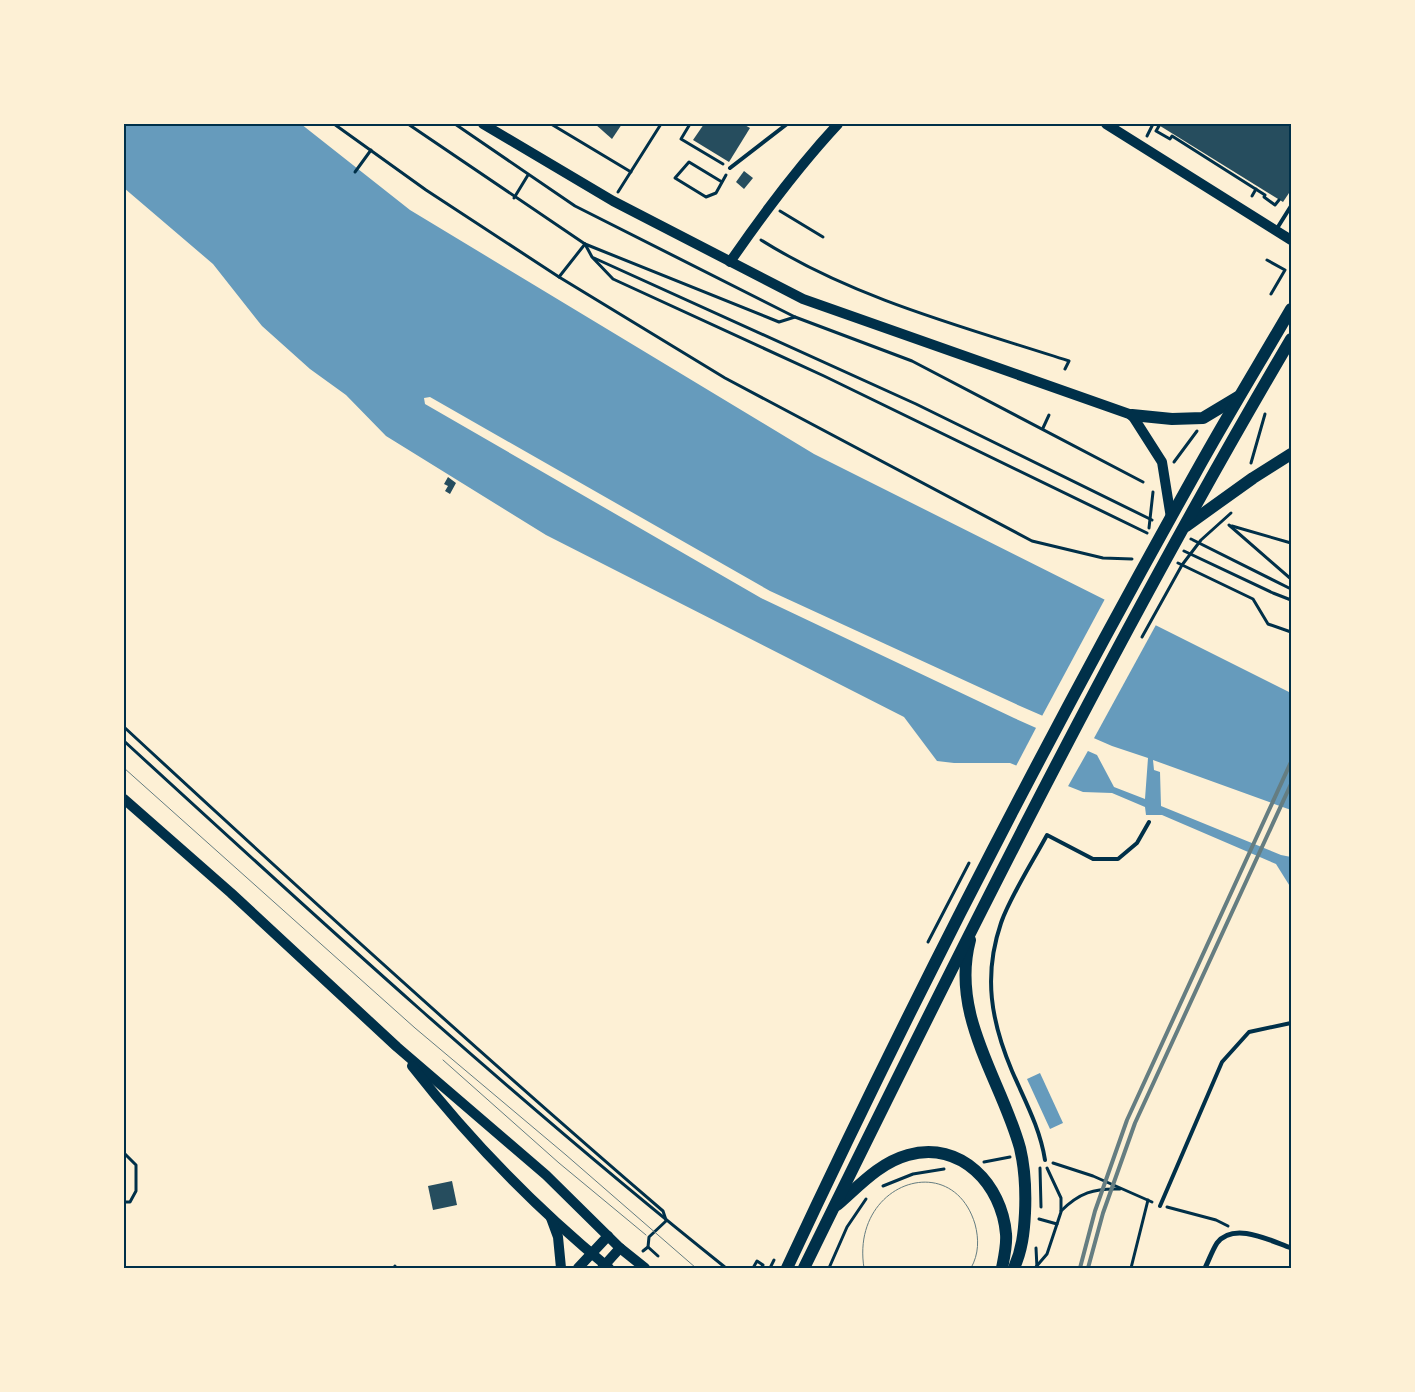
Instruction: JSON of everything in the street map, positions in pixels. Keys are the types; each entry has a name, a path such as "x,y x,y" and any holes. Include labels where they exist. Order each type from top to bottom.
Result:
{"main road":[{"path":"483,124 613,201 803,299 1132,415 1172,419 1203,418 1240,396"},
{"path":"730,262 771,206 838,124"},
{"path":"1106,124 1291,240"},
{"path":"787,1268 882,1068 988,859 1166,521 1291,309"},
{"path":"804,1268 977,918 1103,673 1184,533 1291,339"},
{"path":"1132,415 1167,464 1166,521"},
{"path":"1184,533 1252,478 1291,454"},
{"path":"124,799 231,893 397,1047 546,1175 620,1248 644,1268"},
{"path":"977,918 966,965 969,1011 985,1062 1019,1147 1026,1190 1021,1251 1014,1268"},
{"path":"397,1047 469,1133 550,1215 605,1267 620,1248"},
{"path":"834,1208 880,1168 906,1155 926,1152 948,1154 968,1164 986,1180 1000,1205 1007,1237 1002,1268"},
{"path":"550,1215 558,1237 561,1268"},
{"path":"578,1268 608,1236"}],"street":[{"path":"1205,1268 1217,1244 1223,1238 1240,1232 1291,1248"}],"lane":[{"path":"730,168 787,124"},
{"path":"1276,230 1291,206"},
{"path":"1045,1160 1042,1141 1012,1071 994,1020 990,991 992,956 1001,922 1047,835 1093,859 1118,859 1137,843 1149,822"},
{"path":"1160,1206 1222,1062 1249,1032 1291,1023"}],"path":[{"path":"334,124 559,277 725,378 1032,541 1104,558 1141,559"},
{"path":"408,124 514,198 585,244 779,322 795,317"},
{"path":"455,124 575,206 795,317 912,361 1143,482"},
{"path":"551,124 630,172"},
{"path":"613,201 661,124"},
{"path":"690,124 681,139 730,168"},
{"path":"1148,134 1154,124 1159,126 1156,131 1170,139 1172,136 1256,190 1275,205 1279,200"},
{"path":"355,172 371,150"},
{"path":"689,162 722,182 716,193 706,197 675,178 689,162"},
{"path":"514,198 528,175"},
{"path":"1252,196 1256,190"},
{"path":"771,206 823,237"},
{"path":"750,233 796,262 884,301 1069,361 1065,368"},
{"path":"559,277 585,244"},
{"path":"585,244 592,257 613,279 824,376 1156,537"},
{"path":"592,257 916,404 1166,521"},
{"path":"1267,260 1285,270 1271,294"},
{"path":"1252,478 1251,464 1266,408"},
{"path":"1043,428 1049,415"},
{"path":"1167,464 1204,422 1203,418"},
{"path":"1147,540 1153,483"},
{"path":"1138,642 1182,565 1201,540 1237,507"},
{"path":"1291,544 1229,525 1291,579"},
{"path":"1184,533 1291,589"},
{"path":"1183,550 1291,600"},
{"path":"1169,559 1253,599 1268,624 1291,632"},
{"path":"124,727 278,870 573,1134 663,1211 666,1221 661,1229 649,1237 648,1247 640,1254"},
{"path":"124,741 273,877 568,1138 666,1221 726,1268"},
{"path":"124,1153 136,1164 134,1174 136,1191 130,1202 124,1202"},
{"path":"975,1164 996,1158 1014,1158"},
{"path":"1039,1160 1042,1191"},
{"path":"1061,1212 1061,1198 1041,1160 1093,1176 1160,1206 1216,1220 1240,1232"},
{"path":"877,1190 895,1180 913,1174 951,1168"},
{"path":"1036,1268 1037,1263 1047,1254 1061,1212 1074,1198 1089,1192 1105,1189 1123,1189"},
{"path":"829,1268 847,1227 859,1207 870,1194"},
{"path":"1131,1268 1148,1200"},
{"path":"1040,1218 1056,1224"},
{"path":"648,1247 658,1256"},
{"path":"753,1268 757,1261 763,1265 762,1268 767,1268"}],"water":[{"path":"124,124 301,124 410,210 814,454 1291,693 1291,810 1153,760 1154,770 1160,772 1161,806 1281,855 1291,857 1291,888 1276,864 1162,815 1146,815 1145,807 1112,793 1083,792 1010,763 954,763 937,761 904,717 546,535 386,436 346,395 310,369 262,326 213,264 124,188","holes":["430,397 770,591 1020,706 1112,746 1148,758 1145,799 1114,787 1097,755 1014,718 761,598 425,404 424,398"]},
{"path":"1040,1073 1063,1123 1050,1129 1027,1079"}],"pier":[{"path":"1106,597 1157,623 1093,740 1041,718"},
{"path":"1037,726 1089,749 1067,788 1015,768"}],"building":[{"path":"595,124 622,124 612,139"},
{"path":"704,124 743,124 750,128 729,162 693,140"},
{"path":"1157,124 1291,124 1291,190 1283,202"},
{"path":"744,171 753,178 744,189 736,182"},
{"path":"448,477 456,483 450,494 445,491 448,486 444,484"},
{"path":"452,1181 457,1205 433,1210 428,1186"}],"tram line":[{"path":"124,768 415,1028 696,1268"},
{"path":"443,1060 559,1163 646,1235"},
{"path":"864,1268 864,1239 872,1215 887,1197 906,1186 926,1182 946,1187 963,1201 975,1224 977,1235 977,1252 971,1268"}],"railway":[{"path":"1080,1268 1095,1211 1127,1120 1291,762"},
{"path":"1088,1268 1103,1213 1135,1123 1291,784"}]}
